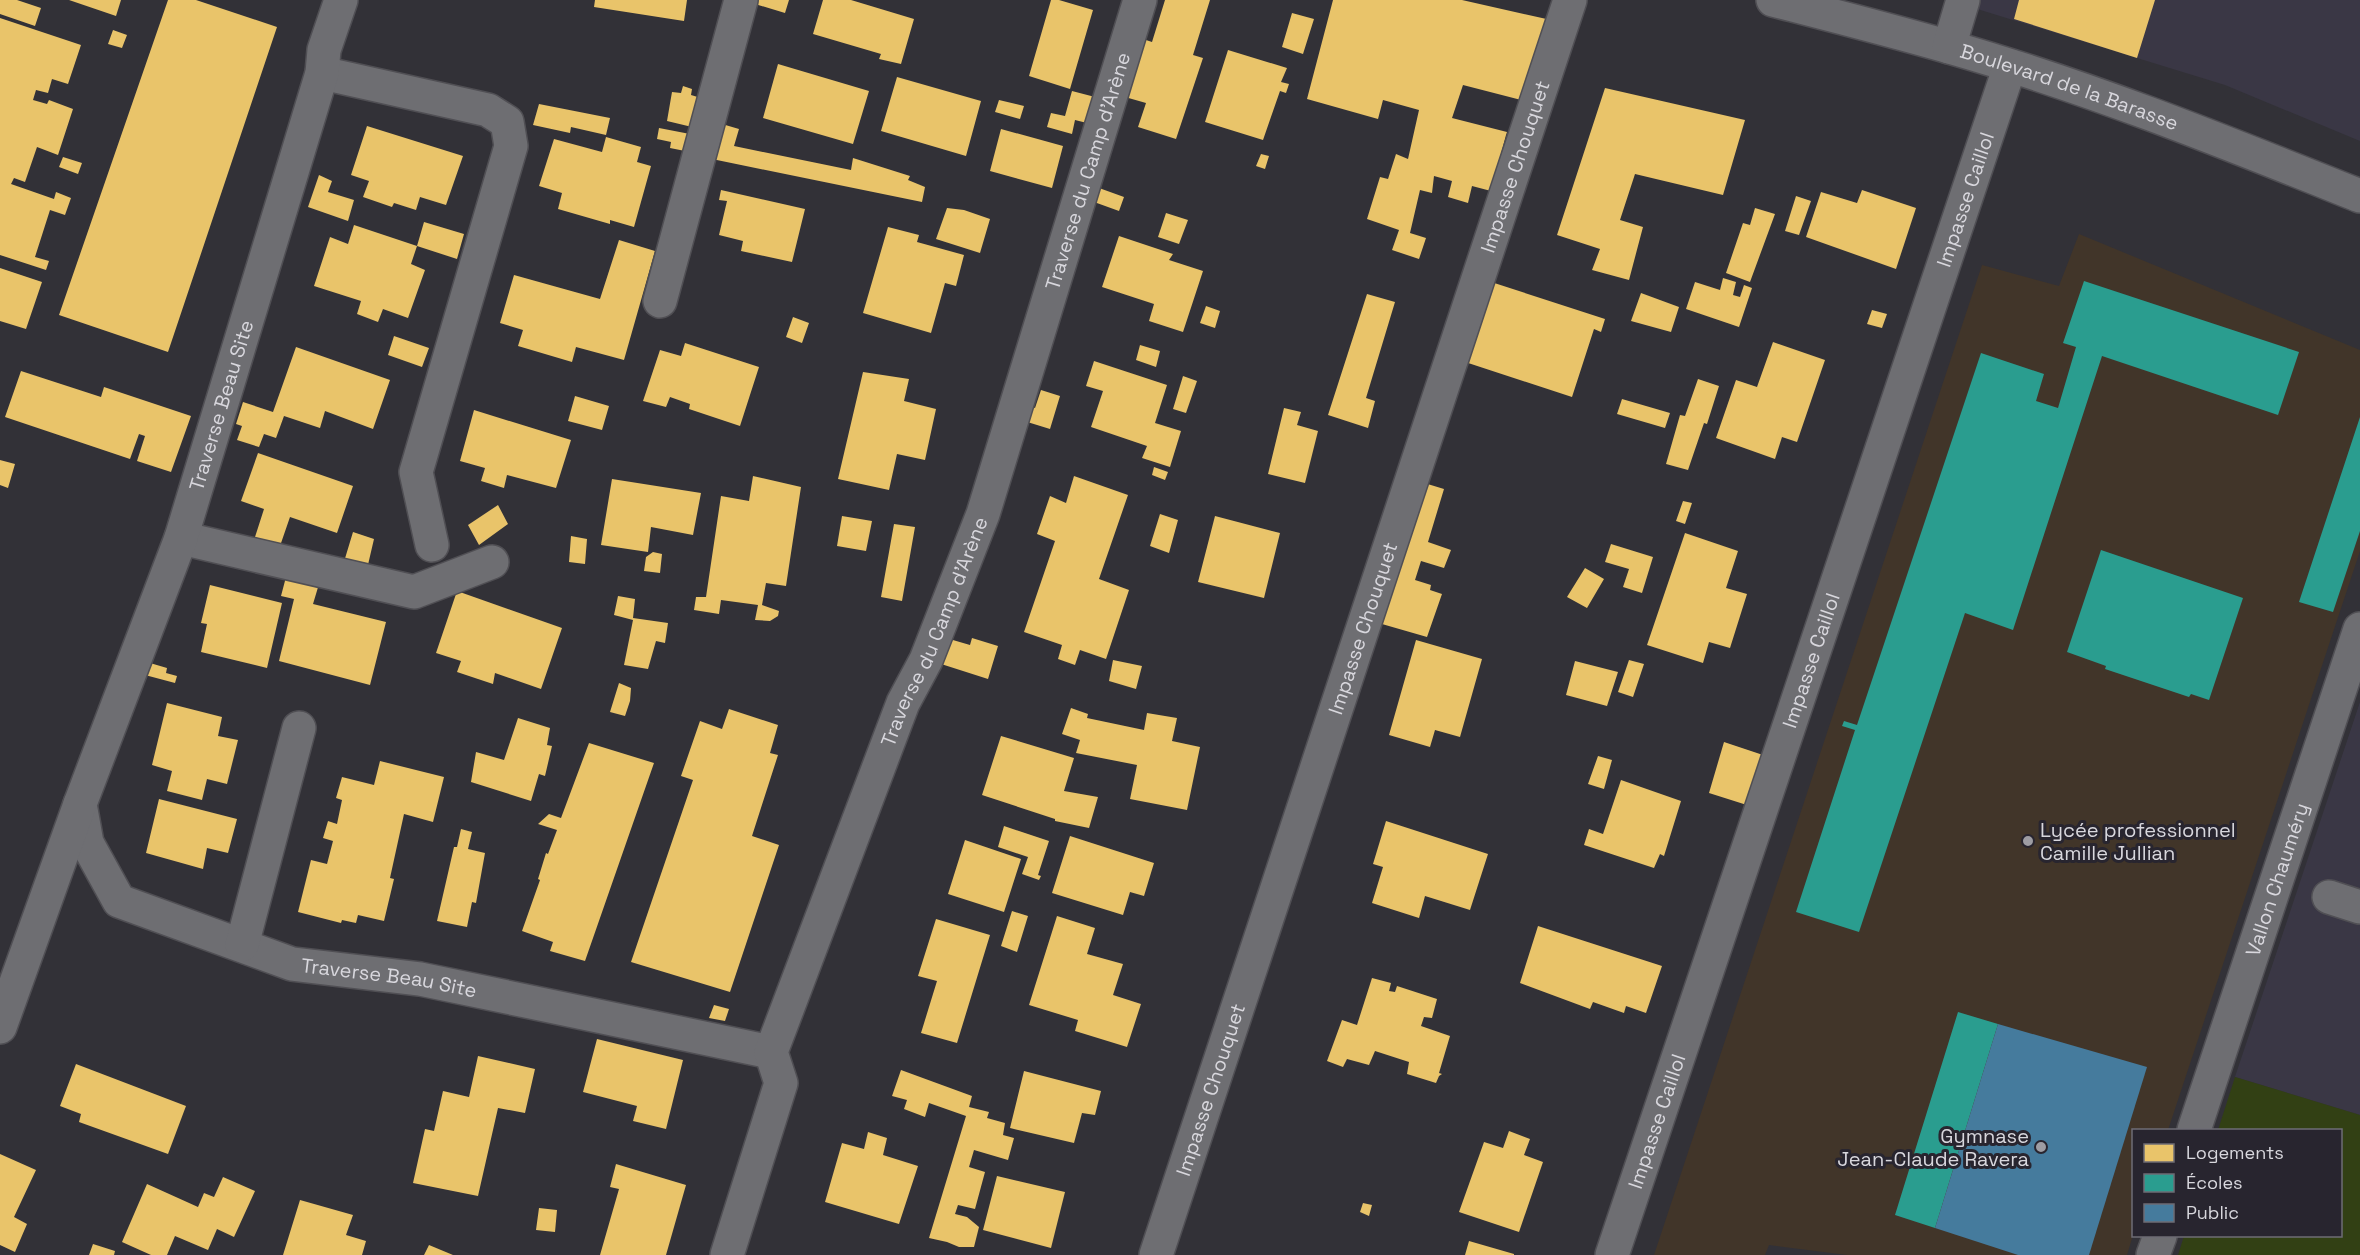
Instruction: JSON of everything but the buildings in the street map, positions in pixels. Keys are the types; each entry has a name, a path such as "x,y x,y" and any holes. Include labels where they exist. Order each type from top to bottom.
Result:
{"street":[{"name":"Traverse Beau Site","path":"0,1027 80,804 181,538 322,73 324,51 341,0"},
{"path":"660,301 741,0"},
{"name":"Traverse du Camp d'Arène","path":"771,1052 903,703 926,660 983,514 1140,0"},
{"name":"Impasse Chouquet","path":"1156,1255 1569,0"},
{"name":"Boulevard de la Barasse","path":"1773,0 1950,47 2010,66 2231,144 2360,196"},
{"path":"1950,47 1963,0"},
{"name":"Impasse Caillol","path":"1612,1255 2010,66"},
{"path":"322,73 488,110 507,122 511,146 416,471 432,545"},
{"path":"181,538 414,592 492,562"},
{"name":"Vallon Chauméry","path":"2195,1129 2360,629"},
{"path":"242,945 299,728"},
{"name":"Traverse Beau Site","path":"80,804 87,843 119,900 292,964 420,979 771,1052"},
{"path":"2329,897 2360,907"},
{"path":"727,1255 781,1083 771,1052"},
{"path":"2153,1255 2160,1237"}],"shaded area":[{"path":"1948,0 2360,0 2360,141 2225,85"},
{"name":"Lycée professionnel Camille Jullian","path":"2079,234 2360,350 2360,551 2168,1129 2132,1129 2132,1237 2127,1255 1847,1255 1769,1245 1765,1255 1654,1255 1982,265 2059,286"},
{"path":"2360,702 2360,1115 2235,1077"}],"green space":[{"path":"2235,1077 2360,1115 2360,1255 2178,1255 2184,1237 2342,1237 2342,1129 2218,1129"}],"place":[{"name":"Lycée professionnel Camille Jullian","path":"2028,841"},
{"name":"Gymnase Jean-Claude Ravera","path":"2041,1147"}]}
